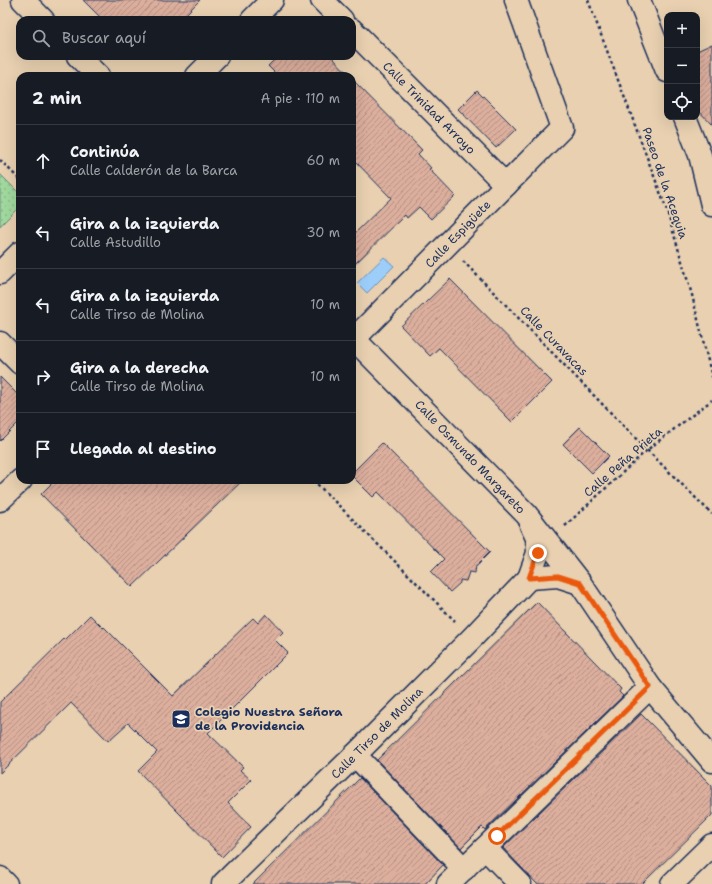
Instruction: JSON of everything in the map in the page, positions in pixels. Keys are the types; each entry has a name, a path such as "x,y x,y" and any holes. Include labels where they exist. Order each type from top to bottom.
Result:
{"street":[{"path":"23,0 39,16"},
{"path":"256,16 272,0"},
{"path":"322,0 338,16"},
{"name":"Calle Espigüete","path":"356,335 448,245 562,128 516,0"},
{"path":"639,0 664,63"},
{"name":"Calle Trinidad Arroyo","path":"356,34 506,185"},
{"path":"82,60 94,72"},
{"path":"201,72 213,60"},
{"path":"686,120 706,161 712,204"},
{"path":"0,273 16,257"},
{"name":"Calle Osmundo Margareto","path":"356,341 526,514 580,583 650,687 712,761"},
{"path":"0,343 16,359"},
{"path":"0,500 17,484"},
{"name":"Calle Tirso de Molina","path":"223,884 472,638 529,578 538,553 537,538 526,514"},
{"path":"529,578 558,576 580,583"},
{"path":"448,884 650,687"},
{"path":"355,755 464,869"},
{"path":"672,884 712,845"},
{"path":"485,848 520,884"},
{"path":"0,878 6,884"}],"path":[{"name":"Paseo de la Acequia","path":"588,0 666,208 692,295 712,377"},
{"path":"0,160 16,176"},
{"name":"Calle Curavacas","path":"448,245 647,450 712,514"},
{"name":"Calle Peña Prieta","path":"548,541 647,450 712,400"},
{"path":"317,484 472,638"}],"green space":[{"path":"0,174 16,190 16,210 0,226"}],"water":[{"path":"384,257 394,266 367,293 357,283"}],"building":[{"path":"83,0 200,0 184,16 99,16"},
{"path":"712,44 712,125 700,112 700,50"},
{"path":"274,60 335,60 346,72 274,72 268,66"},
{"path":"356,83 422,150 418,154 431,168 429,169 455,196 431,219 419,207 407,218 405,215 356,263 356,232 391,198 356,162"},
{"path":"477,90 516,129 496,148 458,109"},
{"path":"450,279 552,382 512,422 439,348 430,356 401,326"},
{"path":"0,377 16,393 16,425 0,441"},
{"path":"580,427 609,456 592,473 563,444"},
{"path":"382,443 490,552 476,565 475,573 469,572 466,581 460,580 460,583 450,592 431,572 444,559 378,492 373,497 356,480 356,469"},
{"path":"51,484 239,484 132,587 41,494"},
{"path":"537,602 621,689 619,692 623,696 485,830 482,827 461,848 377,760"},
{"path":"266,614 283,632 275,640 288,653 208,733 243,767 240,770 251,780 228,803 251,827 222,857 138,771 157,752 128,723 108,741 71,703 0,773 0,702 90,615 173,696 253,618 258,623"},
{"path":"641,714 712,786 712,815 642,884 537,884 503,848"},
{"path":"360,778 443,865 425,884 253,884"}],"place":[{"name":"Colegio Nuestra Señora de la Providencia","path":"181,719"}],"route":[{"path":"497,836 650,687 580,583 558,576 529,578 538,553"}]}
